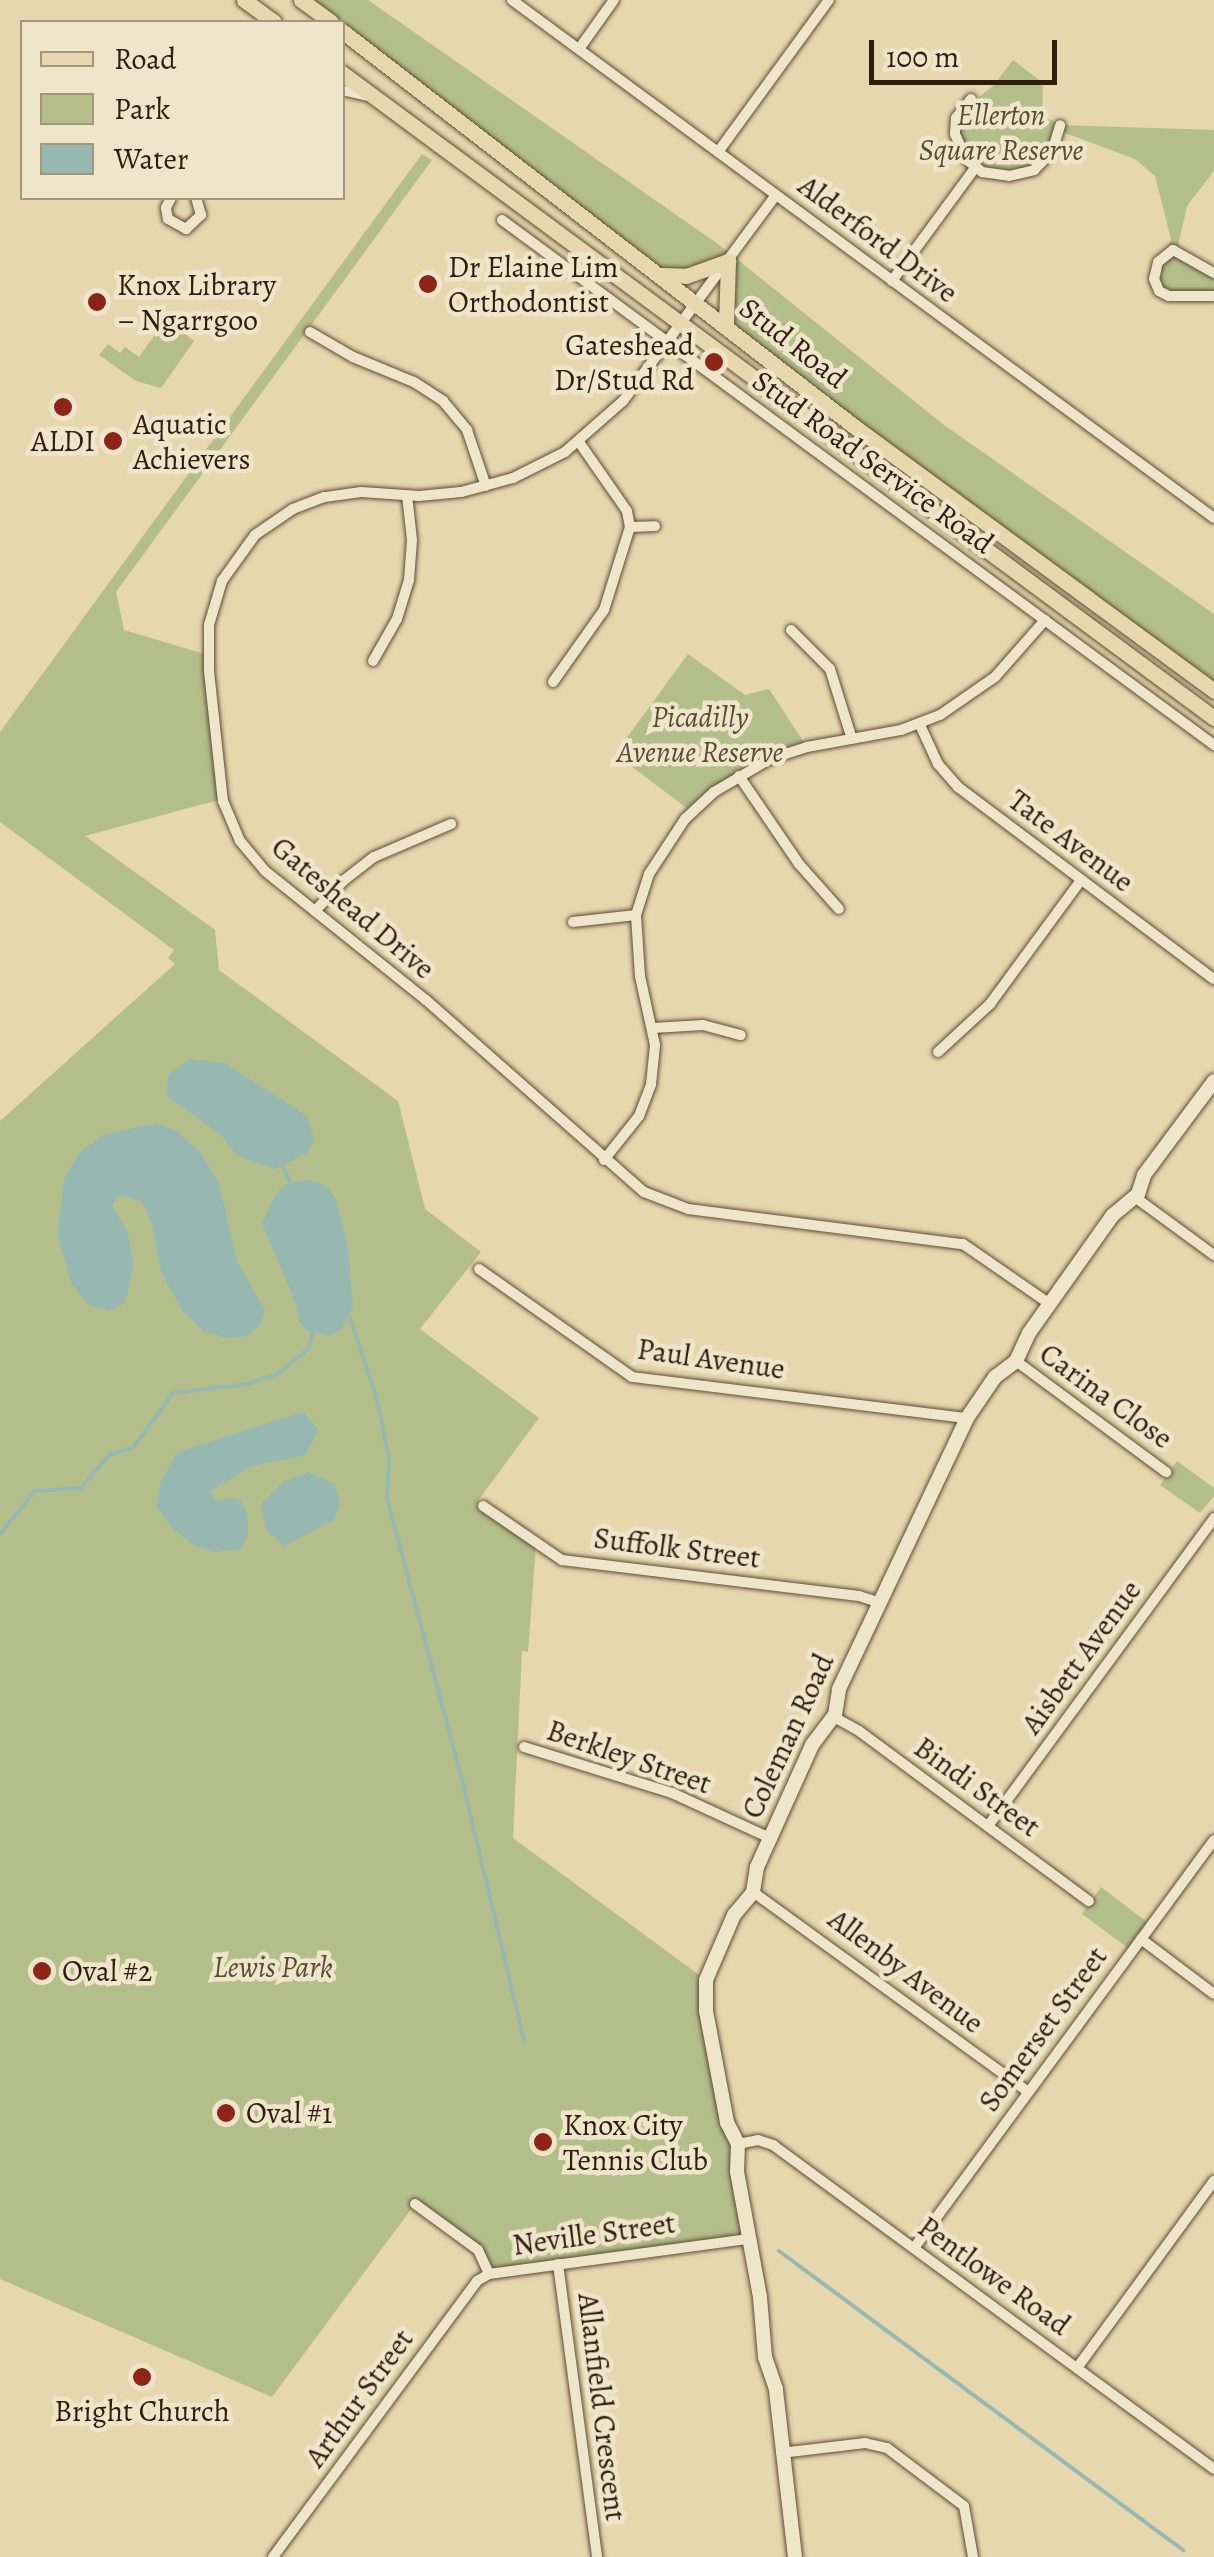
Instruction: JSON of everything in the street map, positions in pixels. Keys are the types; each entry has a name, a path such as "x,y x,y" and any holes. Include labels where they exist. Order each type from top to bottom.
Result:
{"main road":[{"path":"244,0 267,20"},
{"path":"301,0 320,19"},
{"name":"Stud Road","path":"345,33 855,427 1214,691"},
{"name":"Stud Road","path":"345,76 1214,718"},
{"path":"658,274 686,276 728,260 726,324"}],"street":[{"name":"Alderford Drive","path":"512,0 1214,518"},
{"path":"579,49 614,0"},
{"path":"718,152 829,0"},
{"path":"345,91 378,99"},
{"path":"971,98 960,111 955,127 962,150 975,168 1009,176 1034,170 1052,152 1060,125"},
{"path":"892,281 975,168"},
{"name":"Gateshead Drive","path":"776,194 623,401 579,442 529,472 486,486 406,495 338,494 279,517 255,535 233,562 209,625 211,698 225,810 251,856 426,1000 644,1192 688,1209 963,1244 1050,1304"},
{"path":"171,200 166,214 180,228 199,220 201,200"},
{"name":"Stud Road Service Road","path":"502,220 1214,745"},
{"path":"1214,273 1173,250 1161,257 1154,279 1159,292 1169,296 1214,296"},
{"path":"310,332 354,357 414,382 443,401 467,430 486,486"},
{"path":"553,682 584,645 604,610 630,528 626,512 579,442"},
{"path":"373,661 397,620 409,580 412,540 406,495"},
{"path":"630,528 655,526"},
{"path":"604,1160 633,1125 648,1096 654,1071 652,1028 640,976 636,915 649,874 667,842 700,804 740,776 790,752 920,725 995,677 1045,620"},
{"path":"790,630 815,650 830,669 852,738"},
{"name":"Tate Avenue","path":"920,725 938,764 958,787 1214,979"},
{"path":"740,776 799,864 840,909"},
{"path":"315,911 343,880 374,857 452,824"},
{"path":"938,1052 990,1004 1080,880"},
{"path":"573,922 636,915"},
{"path":"652,1028 703,1025 742,1035"},
{"name":"Coleman Road","path":"795,2557 776,2389 765,2357 737,2172 738,2144 727,2122 704,1995 734,1915 753,1892 757,1868 815,1739 834,1717 839,1689 967,1418 995,1377 1016,1361 1026,1338 1113,1215 1136,1198 1144,1176 1214,1082"},
{"path":"1136,1198 1214,1255"},
{"name":"Paul Avenue","path":"479,1268 632,1377 967,1418"},
{"name":"Carina Close","path":"1016,1361 1166,1472"},
{"name":"Suffolk Street","path":"483,1506 562,1560 859,1596 880,1603"},
{"name":"Aisbett Avenue","path":"988,1826 1214,1518"},
{"name":"Bindi Street","path":"834,1717 1089,1901"},
{"name":"Berkley Street","path":"524,1747 672,1793 772,1838"},
{"name":"Somerset Street","path":"914,2248 1214,1840"},
{"name":"Allenby Avenue","path":"753,1892 1028,2092"},
{"path":"1141,1939 1214,1994"},
{"name":"Pentlowe Road","path":"738,2144 769,2142 1214,2469"},
{"path":"1076,2368 1214,2181"},
{"name":"Neville Street","path":"415,2204 478,2250 489,2274 749,2239"},
{"name":"Allanfield Crescent","path":"558,2264 597,2557"},
{"name":"Arthur Street","path":"273,2557 477,2280 489,2274"},
{"path":"781,2454 865,2443 882,2445 964,2506 973,2557"}],"green space":[{"path":"301,0 368,0 718,244 944,425 1214,614 1214,688 726,324 727,261 658,275 345,33 345,20 328,20"},
{"name":"Ellerton Square Reserve","path":"1013,60 1043,83 1042,115 1060,125 1214,130 1214,171 1187,206 1177,250 1214,273 1214,296 1163,294 1154,279 1171,239 1155,176 1135,159 1060,131 1055,146 1027,173 982,172 957,141 960,111 993,86"},
{"name":"Lewis Park","path":"422,154 432,160 116,592 124,630 208,655 222,799 85,836 215,930 219,970 398,1101 425,1209 481,1252 420,1329 539,1418 477,1502 536,1545 528,1652 522,1651 513,1838 706,1980 749,2239 489,2274 481,2255 415,2204 272,2397 0,2279 0,1121 175,964 168,958 174,950 0,822 0,732"},
{"path":"166,319 194,341 161,388 136,381 99,355 108,344 120,353 125,347 139,357"},
{"name":"Picadilly Avenue Reserve","path":"688,654 745,695 769,689 807,747 770,759 692,812 615,754"},
{"path":"1177,1461 1214,1488 1214,1496 1200,1513 1160,1485"},
{"path":"1101,1887 1151,1925 1132,1951 1082,1914"}],"water":[{"path":"190,1059 225,1063 307,1116 315,1140 307,1153 274,1169 236,1155 221,1135 167,1096 168,1075"},
{"path":"156,1123 177,1131 200,1152 219,1183 237,1261 265,1310 260,1325 248,1336 226,1338 203,1331 183,1312 161,1272 152,1223 142,1202 120,1195 112,1205 127,1231 134,1264 125,1303 110,1311 89,1305 72,1285 57,1233 65,1177 78,1154 103,1135"},
{"path":"308,1180 325,1185 336,1198 348,1246 353,1307 342,1329 329,1336 306,1330 299,1322 296,1304 262,1223 277,1192 290,1182"},
{"path":"303,1412 319,1430 305,1455 252,1466 210,1491 216,1501 231,1497 240,1500 247,1511 248,1536 240,1549 214,1552 193,1545 171,1527 157,1507 161,1481 177,1452"},
{"path":"309,1472 335,1484 340,1502 334,1520 284,1546 266,1530 261,1504 284,1481"}],"waterway":[{"path":"283,1167 290,1182"},
{"path":"350,1318 376,1396 389,1458 387,1498 463,1784 524,2040"},
{"path":"0,1534 35,1491 81,1488 110,1454 133,1448 173,1393 247,1384 278,1374 309,1348 313,1332"},
{"path":"779,2251 1183,2550"}],"place":[{"name":"Dr Elaine Lim Orthodontist","path":"428,284"},
{"name":"Knox Library – Ngarrgoo","path":"97,302"},
{"name":"Gateshead Dr/Stud Rd","path":"714,362"},
{"name":"ALDI","path":"63,407"},
{"name":"Aquatic Achievers","path":"113,441"},
{"name":"Oval #2","path":"42,1971"},
{"name":"Oval #1","path":"226,2113"},
{"name":"Knox City Tennis Club","path":"543,2142"},
{"name":"Bright Church","path":"142,2377"}]}
